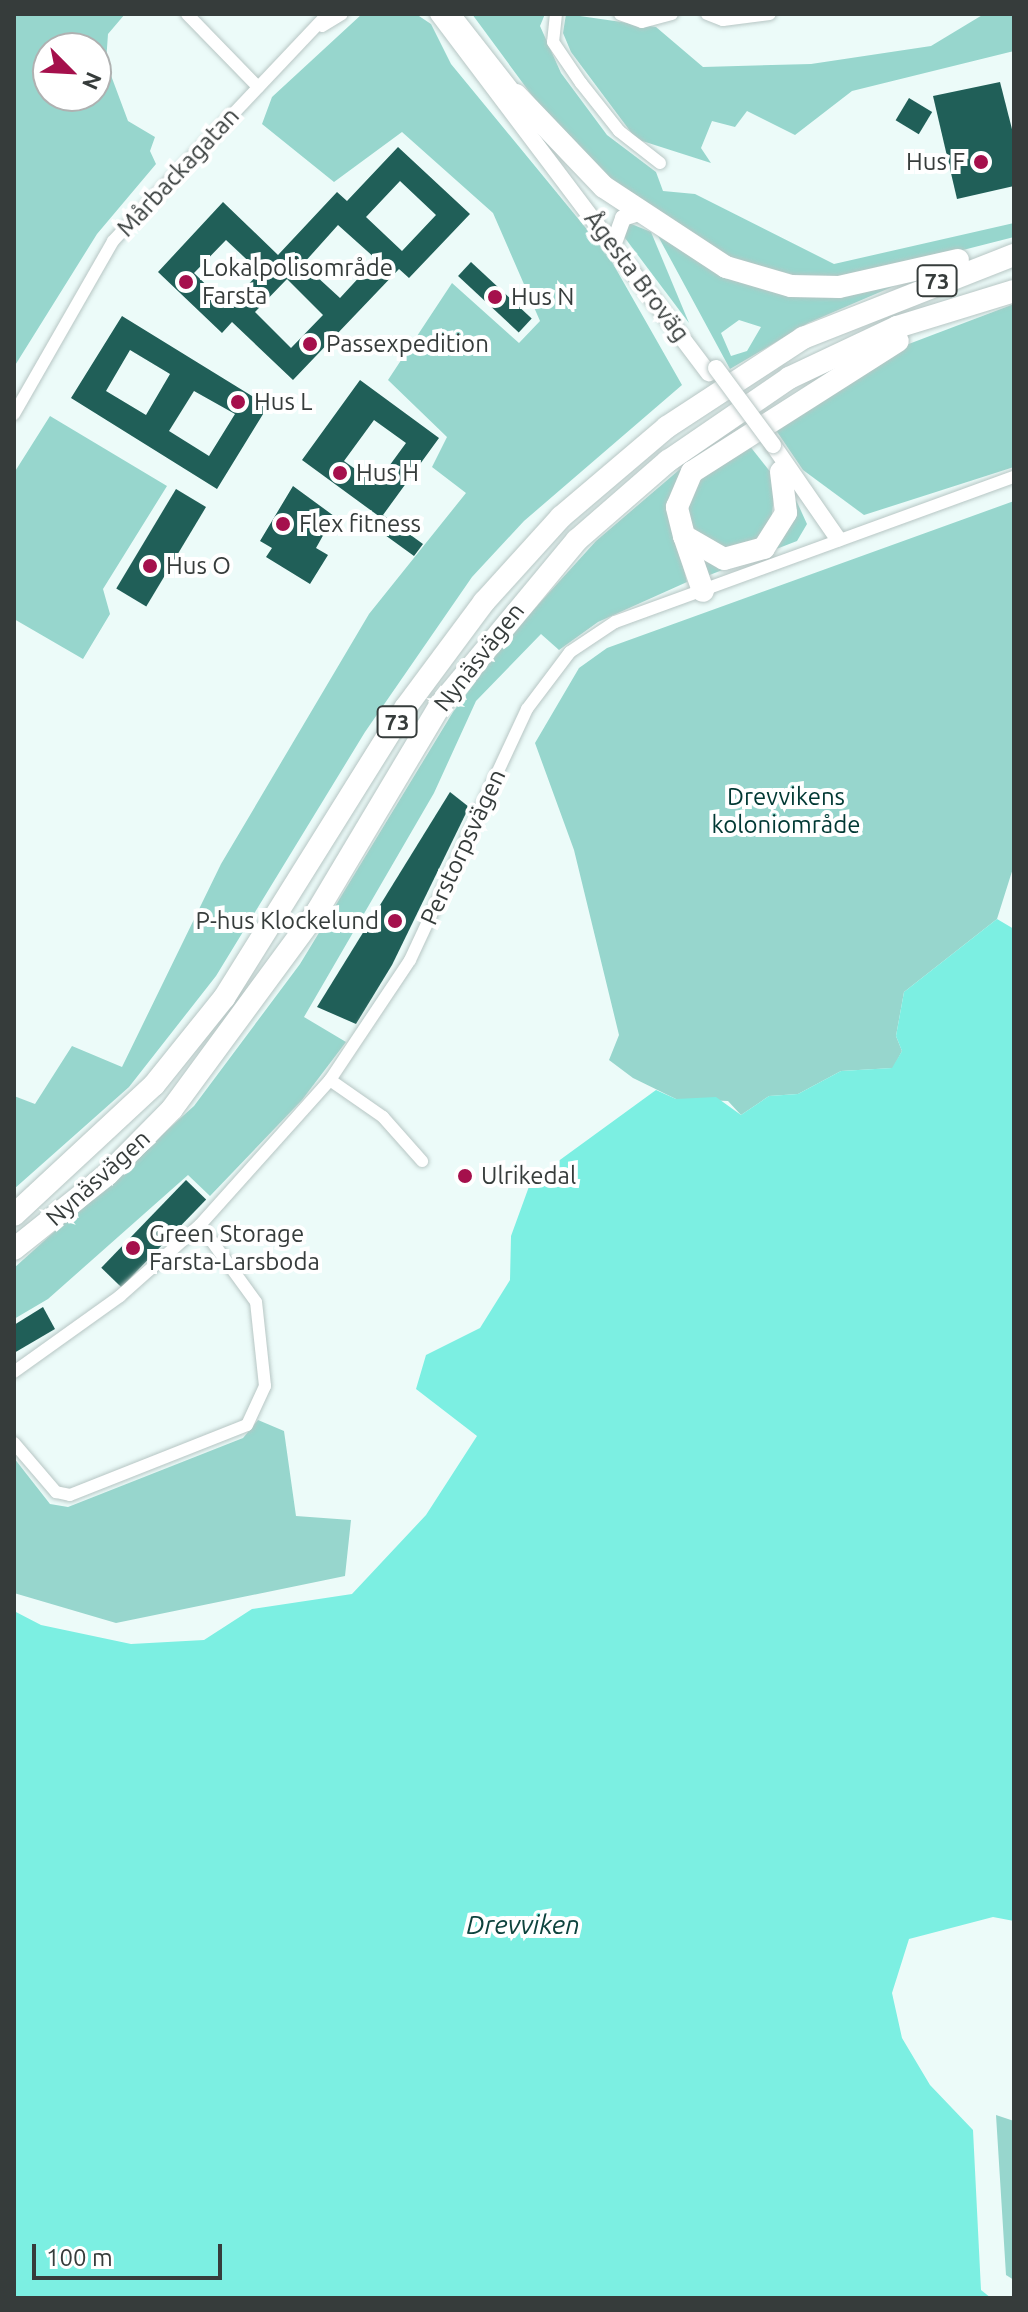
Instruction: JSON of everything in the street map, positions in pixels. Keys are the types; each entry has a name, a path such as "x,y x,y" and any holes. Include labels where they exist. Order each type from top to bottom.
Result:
{"highway":[{"path":"516,95 648,219 726,267 791,286 847,285 1014,247"},
{"name":"Nynäsvägen","path":"14,1215 154,1085 224,998 429,675 561,517 667,427 803,338 1014,255"},
{"name":"Nynäsvägen","path":"14,1249 108,1174 172,1109 318,910 440,705 577,540 668,461 789,378 966,303 1014,291"},
{"path":"703,591 677,507 692,472 827,380 966,303"},
{"path":"684,536 724,559 764,548 786,513 781,472"}],"main road":[{"name":"Ågesta Broväg","path":"438,14 615,238"},
{"name":"Ågesta Broväg","path":"452,14 516,95 615,238 834,541"},
{"path":"615,238 623,218 648,219"},
{"name":"Ågesta Broväg","path":"769,448 781,472 834,541"}],"street":[{"path":"187,14 258,87"},
{"name":"Mårbackagatan","path":"14,414 113,241 328,14"},
{"name":"Mårbackagatan","path":"316,29 342,14"},
{"path":"556,14 553,42 581,83 619,131 660,163"},
{"path":"620,14 642,22 672,14"},
{"path":"707,14 723,20 770,14"},
{"name":"Perstorpsvägen","path":"14,1372 120,1296 200,1225 330,1080 410,960 538,689 592,636 834,541 1014,477"},
{"path":"330,1080 383,1117 422,1161"},
{"path":"14,1443 56,1492 70,1495 247,1425 265,1386 256,1302 200,1225"}],"green space":[{"path":"14,14 125,14 110,32 32,32 32,112 112,112 112,78 128,121 155,137 150,151 156,164 97,234 14,367"},
{"path":"362,14 416,14 431,24 451,64 608,255 682,385 524,521 472,577 365,732 216,976 129,1087 14,1189 14,1096 35,1104 72,1046 122,1067 221,864 369,614 466,493 432,467 447,437 388,380 452,283 519,343 540,321 493,213 402,132 334,182 262,124 272,97"},
{"path":"472,14 545,14 540,26 561,73 607,135 656,172 663,191 695,194 834,264 1014,223 1014,237 861,276 772,277 675,231 567,143"},
{"path":"566,14 656,27 703,67 811,64 931,46 984,14 1014,14 1014,51 852,91 795,135 747,111 735,127 712,121 701,148 711,163 636,139 571,52 563,33"},
{"path":"629,223 651,232 689,323 622,234"},
{"path":"658,236 726,277 802,296 908,280 808,323 730,369","holes":["739,320 761,327 747,351 731,356 721,333"]},
{"path":"1014,304 1014,467 864,515 803,470 771,423 885,353"},
{"path":"50,416 167,486 103,589 110,614 83,659 14,619 14,473"},
{"path":"745,440 776,479 770,532 741,552 694,539 685,492"},
{"path":"686,464 668,505 687,582 598,622 559,650 541,634 476,701 434,793 304,1017 346,1042 302,1100 210,1196 188,1175 48,1299 14,1319 14,1268 194,1106 300,964 453,712 508,638 596,541"},
{"path":"796,500 807,524 797,541 707,576 695,556 728,566"},
{"name":"Drevvikens koloniområde","path":"1014,501 1014,865 997,919 904,992 896,1036 902,1051 893,1068 841,1071 798,1094 769,1096 741,1115 728,1101 676,1099 633,1078 609,1060 619,1035 574,850 535,743 579,668 607,648"},
{"path":"258,1420 284,1431 296,1516 351,1520 345,1576 116,1623 14,1593 14,1458 50,1504 68,1507 243,1438"},
{"path":"996,2115 1014,2121 1014,2280 1006,2275"}],"water":[{"name":"Drevviken","path":"997,919 1014,929 1014,1921 993,1917 909,1939 892,1993 902,2038 930,2085 973,2130 981,2290 991,2298 14,2298 14,1611 41,1625 131,1644 204,1640 252,1609 352,1594 426,1515 477,1436 416,1389 426,1355 480,1328 510,1280 511,1236 531,1181 656,1090 676,1099 716,1097 741,1115 769,1096 798,1094 841,1071 892,1068 902,1051 896,1036 904,992"}],"building":[{"name":"Hus F","path":"1000,82 1014,137 1014,186 957,199 933,96"},
{"path":"909,98 932,112 919,134 896,120"},
{"path":"398,147 470,214 409,278 399,269 293,380 232,322 222,333 158,272 223,202 278,255 337,192 347,201","holes":["400,181 436,215 402,251 366,217","338,225 376,259 340,298 303,264","226,240 260,272 228,306 194,273","287,279 323,315 291,348 255,312"]},
{"name":"Hus N","path":"471,262 532,319 519,333 458,276"},
{"name":"Hus L","path":"122,316 268,406 217,489 71,398","holes":["130,350 170,374 146,415 106,391","194,391 235,414 209,456 169,431"]},
{"name":"Hus H","path":"360,380 439,438 383,515 423,544 414,556 385,535 380,517 302,460","holes":["374,420 406,443 376,484 344,461"]},
{"path":"293,486 334,516 316,548 328,555 310,584 266,557 272,548 260,541"},
{"name":"Hus O","path":"176,489 206,507 146,606 116,588"},
{"name":"P-hus Klockelund","path":"450,792 469,807 392,965 356,1024 317,1007"},
{"name":"Green Storage Farsta-Larsboda","path":"186,1180 206,1199 121,1287 101,1268"},
{"path":"43,1307 55,1329 14,1353 14,1325"}],"place":[{"name":"Hus F","path":"981,162"},
{"name":"Lokalpolisområde Farsta","path":"186,282"},
{"name":"Hus N","path":"495,297"},
{"name":"Passexpedition","path":"310,344"},
{"name":"Hus L","path":"238,402"},
{"name":"Hus H","path":"340,473"},
{"name":"Flex fitness","path":"283,524"},
{"name":"Hus O","path":"150,566"},
{"name":"P-hus Klockelund","path":"395,921"},
{"name":"Ulrikedal","path":"465,1176"},
{"name":"Green Storage Farsta-Larsboda","path":"133,1248"}]}
